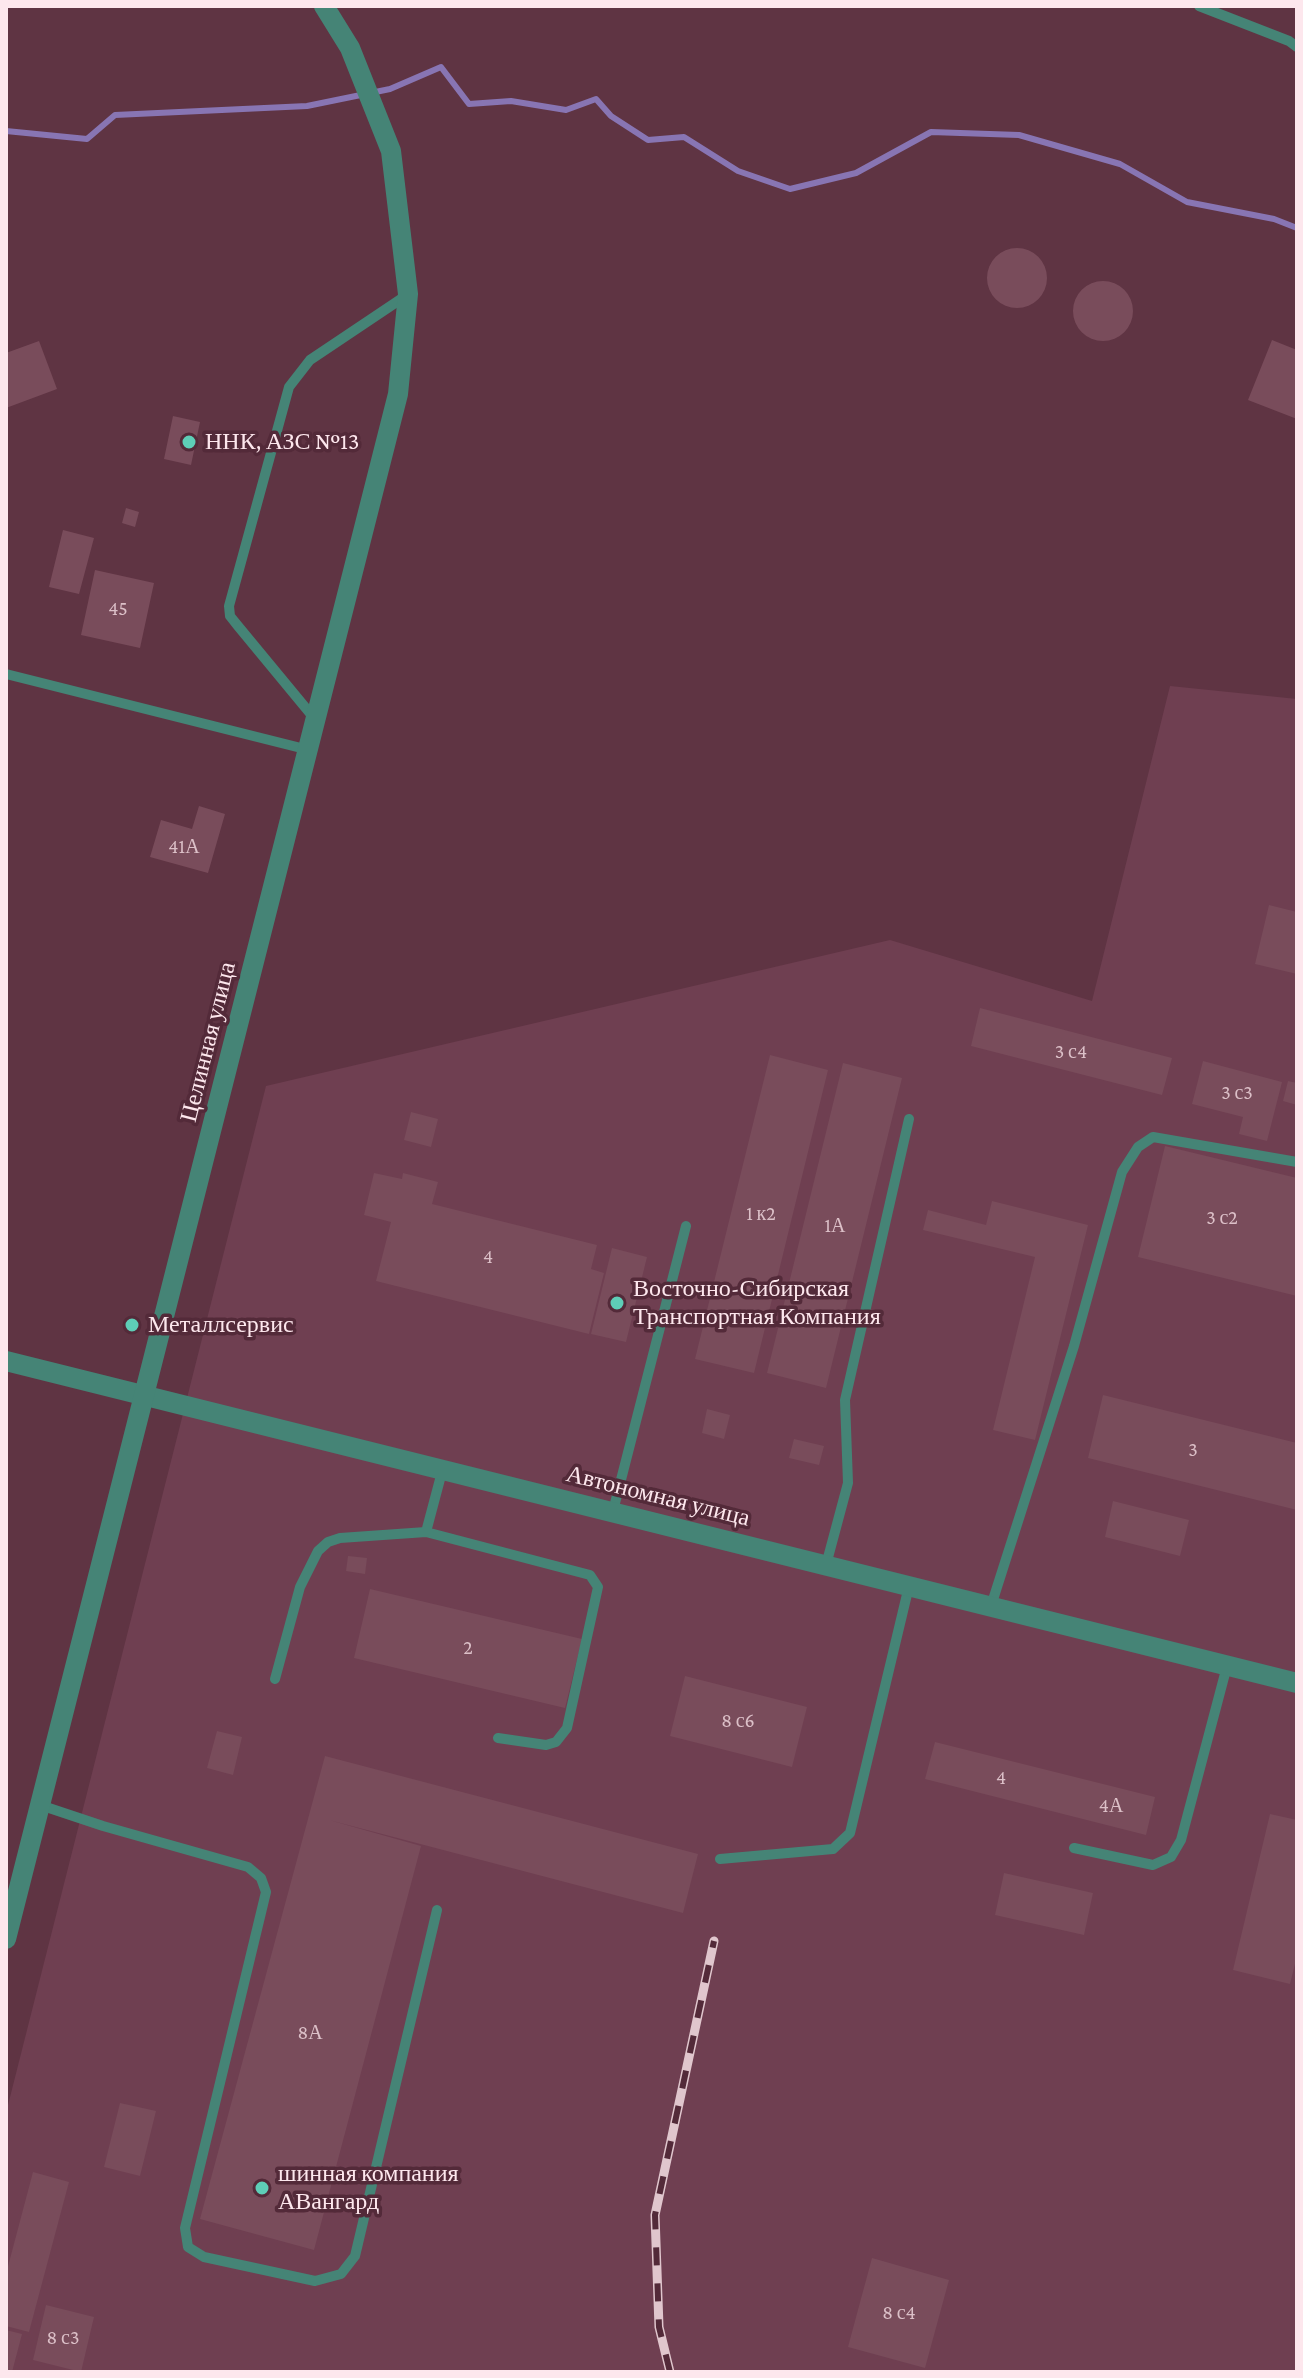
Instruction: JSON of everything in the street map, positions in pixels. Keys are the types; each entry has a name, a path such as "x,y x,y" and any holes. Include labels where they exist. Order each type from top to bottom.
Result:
{"street":[{"name":"Целинная улица","path":"6,1939 398,394 408,294 402,222 391,151 350,48 324,6"},
{"name":"Автономная улица","path":"6,1361 1297,1683"}],"lane":[{"path":"1199,6 1289,41 1297,47"},
{"path":"316,720 230,616 229,606 289,387 310,360 408,294"},
{"path":"6,674 309,750"},
{"path":"826,1565 848,1483 845,1400 909,1119"},
{"path":"991,1606 1074,1346 1122,1172 1138,1147 1153,1137 1297,1162"},
{"path":"613,1511 686,1226"},
{"path":"426,1532 443,1468"},
{"path":"275,1679 300,1587 318,1551 328,1542 340,1538 426,1532 590,1575 598,1587 567,1728 556,1742 546,1745 498,1738"},
{"path":"720,1859 833,1849 850,1833 909,1586"},
{"path":"1074,1848 1153,1865 1171,1857 1181,1840 1227,1666"},
{"path":"40,1805 248,1867 261,1878 266,1892 185,2228 188,2247 204,2257 315,2281 341,2274 355,2256 437,1910"}],"shaded area":[{"path":"1170,686 1297,699 1297,2372 6,2372 6,2113 266,1086 890,940 1092,1001"}],"building":[{"path":"1017,248 1029,250 1038,257 1045,266 1045,290 1038,299 1029,306 1017,308 1005,306 996,299 989,290 987,278 989,266 996,257 1005,250"},
{"path":"1103,281 1115,283 1124,290 1131,299 1131,323 1124,332 1115,339 1103,341 1091,339 1082,332 1075,323 1073,311 1075,299 1082,290 1091,283"},
{"path":"1272,340 1297,350 1297,419 1248,400"},
{"path":"39,341 57,389 6,408 6,353"},
{"path":"173,416 200,422 191,465 164,459"},
{"path":"126,508 139,512 135,527 122,523"},
{"path":"63,530 94,538 79,594 49,587"},
{"path":"95,570 154,583 140,648 81,635"},
{"path":"199,806 225,814 208,873 150,857 161,820 192,829"},
{"path":"1269,905 1297,912 1297,974 1255,964"},
{"path":"980,1008 1172,1058 1162,1095 971,1046"},
{"path":"770,1055 828,1070 754,1373 695,1359"},
{"path":"1203,1061 1282,1082 1267,1141 1239,1134 1243,1117 1192,1104"},
{"path":"843,1063 902,1078 826,1388 767,1373"},
{"path":"1288,1081 1297,1083 1297,1105 1283,1101"},
{"path":"411,1112 438,1119 431,1147 404,1140"},
{"path":"1165,1146 1297,1178 1297,1296 1138,1257"},
{"path":"374,1173 402,1179 403,1173 438,1182 432,1204 597,1245 591,1269 604,1273 589,1334 376,1281 391,1222 364,1215"},
{"path":"992,1201 1088,1225 1035,1440 993,1430 1035,1257 923,1230 928,1210 986,1225"},
{"path":"612,1248 647,1257 626,1342 591,1334"},
{"path":"1103,1395 1297,1443 1297,1510 1088,1458"},
{"path":"707,1409 730,1415 724,1439 702,1433"},
{"path":"794,1439 824,1446 819,1465 789,1458"},
{"path":"1113,1501 1189,1520 1180,1556 1105,1537"},
{"path":"348,1556 367,1558 365,1574 346,1571"},
{"path":"370,1589 582,1639 565,1708 354,1658"},
{"path":"685,1676 807,1707 792,1767 670,1736"},
{"path":"217,1731 242,1737 233,1775 207,1768"},
{"path":"935,1742 1155,1797 1146,1835 925,1779"},
{"path":"325,1756 698,1854 683,1913 329,1820 421,1846 314,2250 200,2219"},
{"path":"1270,1814 1297,1820 1297,1956 1290,1984 1233,1970"},
{"path":"1004,1873 1093,1893 1084,1935 995,1915"},
{"path":"120,2103 156,2111 140,2176 104,2167"},
{"path":"33,2172 69,2182 29,2332 6,2326 6,2274"},
{"path":"872,2258 949,2280 925,2368 848,2347"},
{"path":"46,2305 94,2317 81,2372 33,2360"},
{"path":"6,2330 22,2334 12,2372 6,2372"}],"waterway":[{"path":"6,131 87,139 115,115 307,106 390,89 441,67 469,104 511,101 566,110 596,99 611,116 648,140 684,137 738,171 790,189 856,173 931,132 1019,135 1120,164 1187,202 1274,219 1297,228"}],"railway":[{"path":"670,2372 659,2327 655,2215 714,1941"}],"place":[{"name":"ННК, АЗС №13","path":"189,442"},
{"name":"Восточно-Сибирская Транспортная Компания","path":"617,1303"},
{"name":"Металлсервис","path":"132,1325"},
{"name":"шинная компания АВангард","path":"262,2188"}]}
